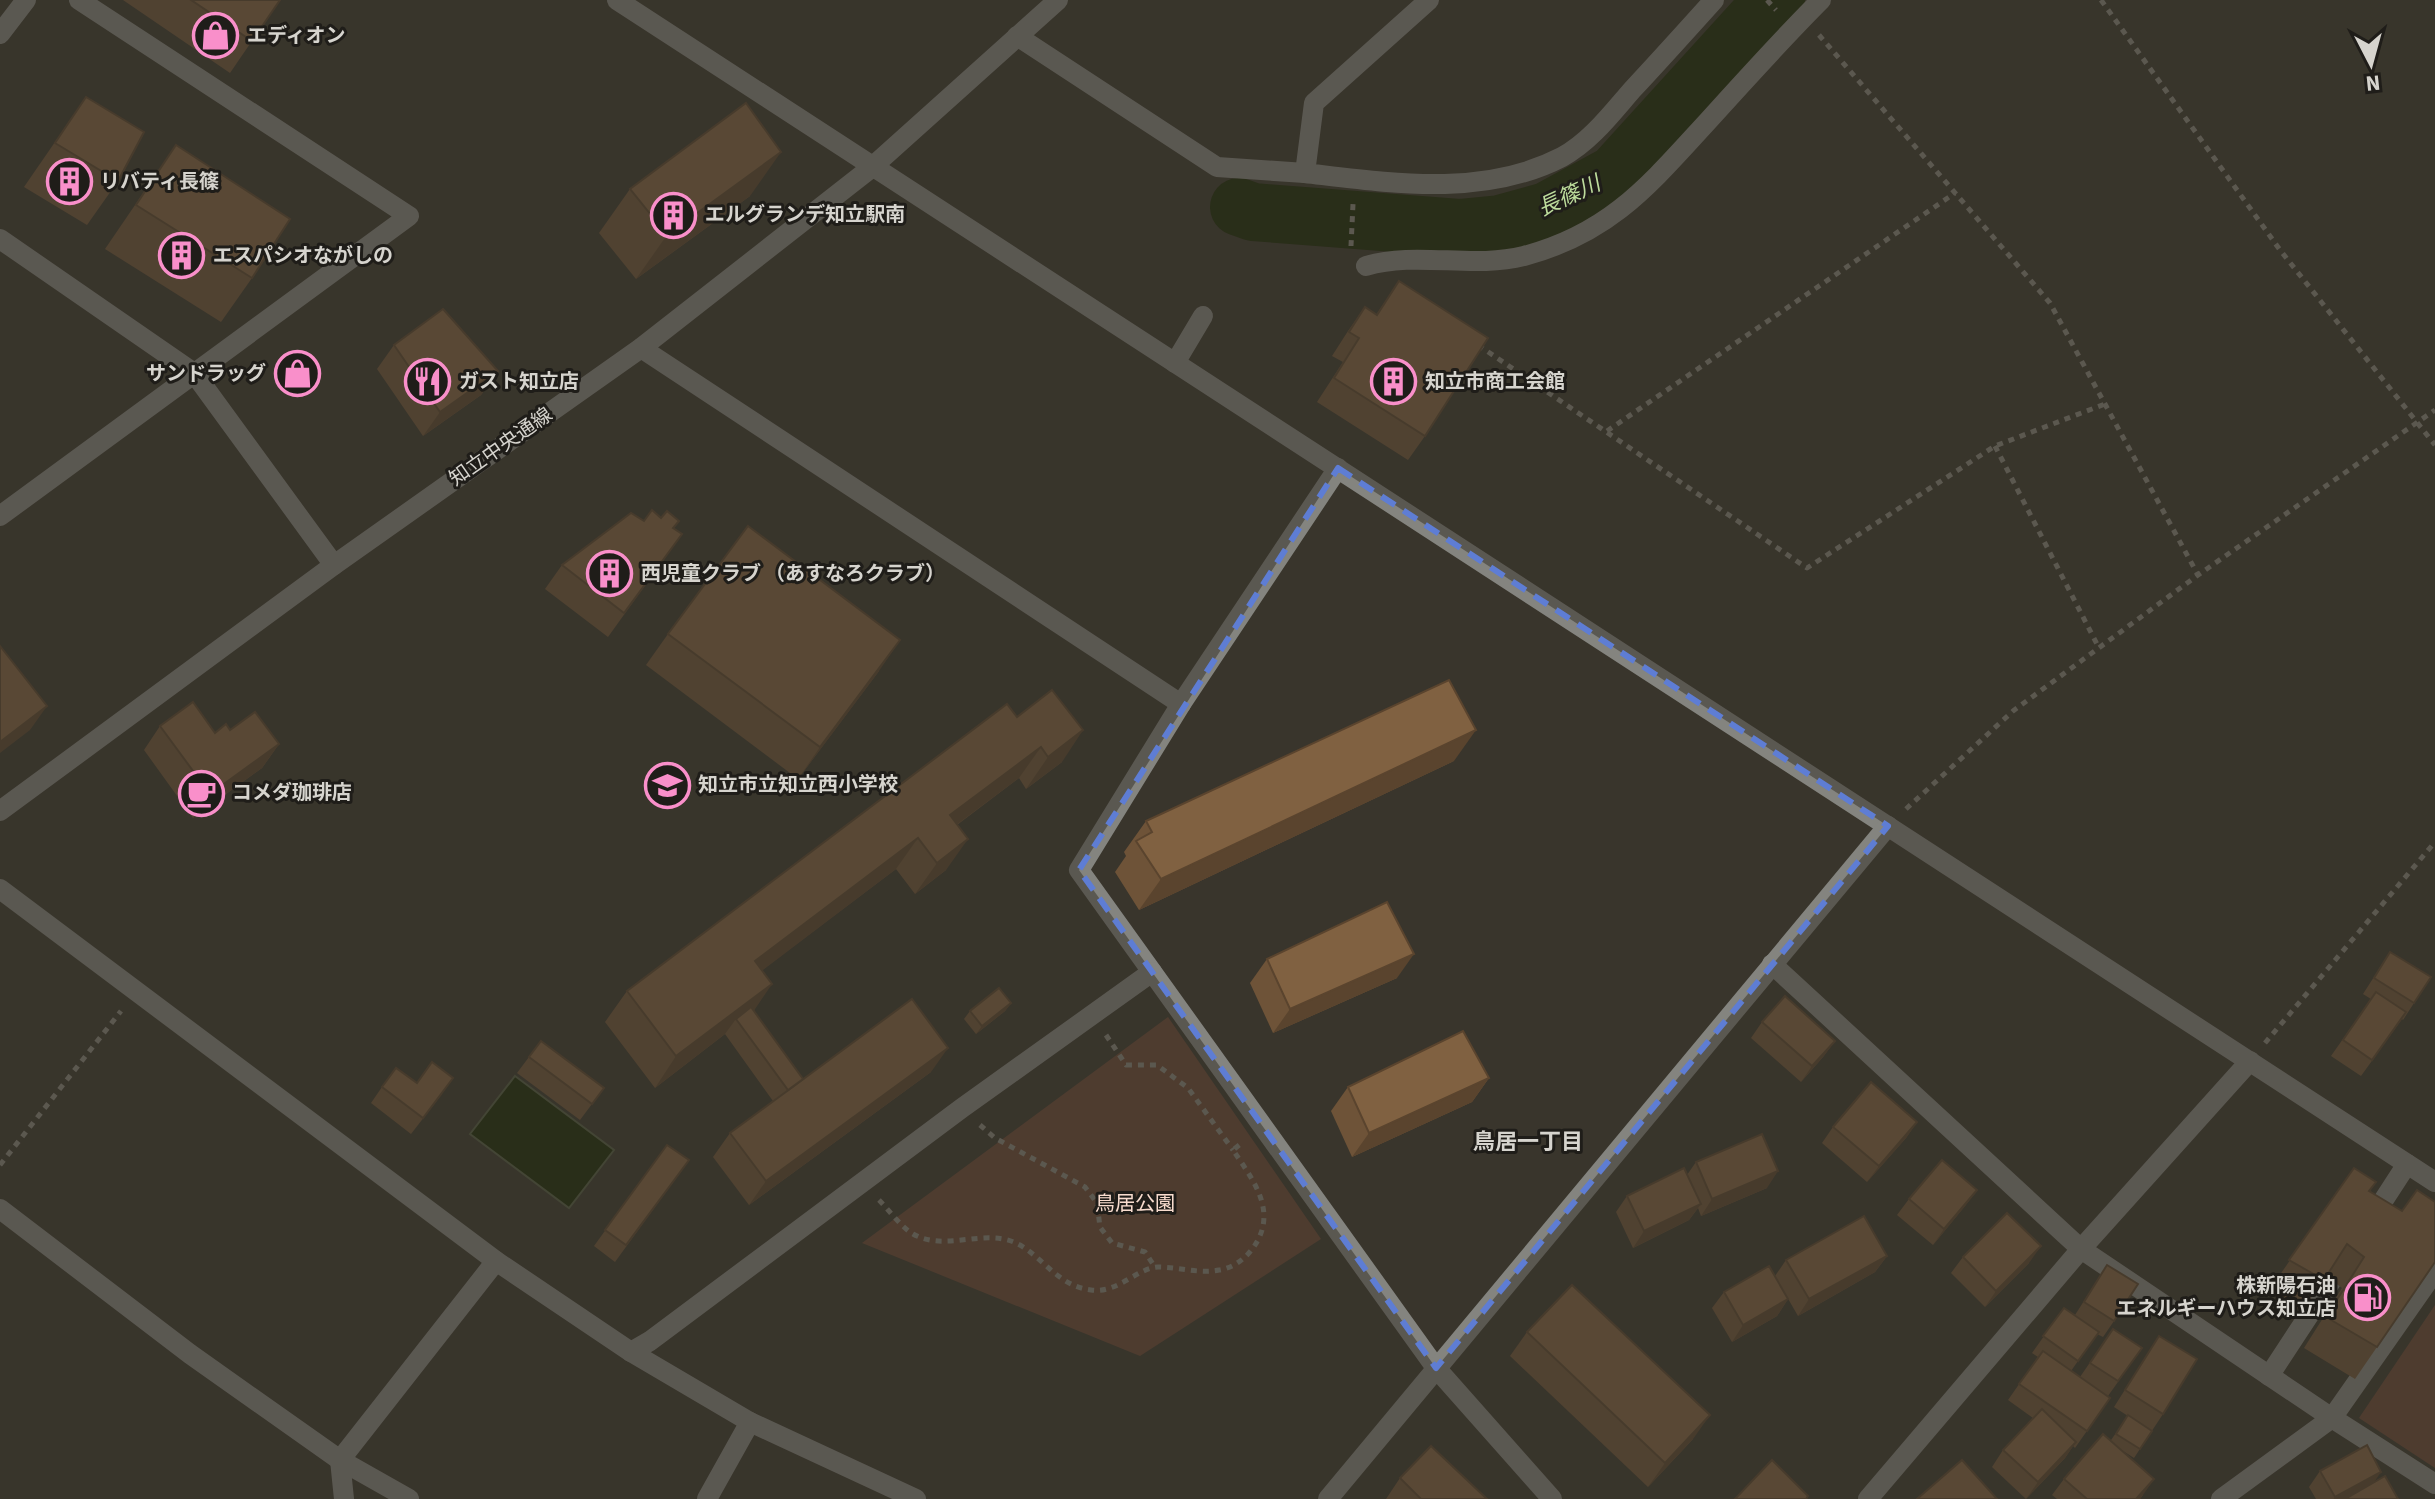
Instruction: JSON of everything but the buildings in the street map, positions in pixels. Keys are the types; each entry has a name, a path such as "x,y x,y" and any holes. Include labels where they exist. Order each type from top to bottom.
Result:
{"street":[{"path":"0,34 26,0"},
{"path":"0,516 409,216 79,0"},
{"path":"617,0 2435,1182"},
{"name":"知立中央通線","path":"0,811 334,565 641,348 871,168 1058,0"},
{"path":"1305,173 1314,103 1429,0"},
{"path":"1017,36 1217,167 1465,185 1515,175 1564,156 1598,128 1714,0"},
{"path":"1366,266 1383,261 1461,262 1521,257 1572,240 1611,216 1656,180 1821,0"},
{"path":"0,239 194,373 334,565"},
{"path":"1175,363 1203,316"},
{"path":"641,348 1181,704"},
{"path":"1338,468 1181,704 1079,870 1436,1368 1552,1499"},
{"path":"1328,1499 1888,826"},
{"path":"0,889 496,1261 631,1352 750,1422 916,1499"},
{"path":"1772,964 2081,1249 2435,1484"},
{"path":"631,1352 1152,972"},
{"path":"1868,1499 2081,1249 2250,1061"},
{"path":"2363,1232 2407,1164"},
{"path":"0,1209 190,1354 340,1460 409,1499"},
{"path":"344,1499 340,1460 496,1261"},
{"path":"2221,1499 2332,1418 2435,1271"},
{"path":"2269,1376 2332,1280"},
{"path":"707,1499 750,1422"}],"path":[{"path":"2101,0 2280,250 2435,445"},
{"path":"1804,17 2050,303 2198,575"},
{"path":"1607,431 1955,193"},
{"path":"1352,237 1353,203"},
{"path":"1469,339 1807,568 1995,446 2105,404"},
{"path":"1888,826 2013,711 2198,575 2435,410"},
{"path":"1995,446 2099,648"},
{"path":"2250,1061 2435,842"},
{"path":"0,1165 136,991"},
{"path":"863,1184 911,1234 936,1242 995,1237 1019,1245 1066,1283 1092,1291 1116,1287 1155,1267 1193,1272 1222,1270 1245,1259 1260,1238 1266,1213 1259,1190 1188,1088 1157,1065 1126,1065 1095,1013"},
{"path":"962,1108 995,1138 1085,1187 1097,1203 1100,1227 1112,1243 1145,1252 1155,1267"},
{"path":"1233,1150 1264,1128"}],"highlighted area":[{"path":"1338,468 1888,826 1436,1368 1079,870"}],"green space":[{"name":"鳥居公園","path":"1168,1017 1321,1239 1140,1356 862,1243"},
{"path":"2435,1305 2435,1468 2359,1418"}],"shaded area":[{"path":"515,1076 614,1150 569,1208 470,1134"}],"waterway":[{"name":"長篠川","path":"1239,207 1253,212 1459,228 1500,224 1547,211 1615,174 1776,0"}],"place":[{"name":"エディオン","path":"216,36"},
{"name":"リバティ長篠","path":"69,182"},
{"name":"エルグランデ知立駅南","path":"674,215"},
{"name":"エスパシオながしの","path":"182,256"},
{"name":"サンドラッグ","path":"297,374"},
{"name":"ガスト知立店","path":"428,382"},
{"name":"知立市商工会館","path":"1394,382"},
{"name":"西児童クラブ （あすなろクラブ）","path":"610,574"},
{"name":"知立市立知立西小学校","path":"667,785"},
{"name":"コメダ珈琲店","path":"201,793"},
{"name":"株新陽石油 エネルギーハウス知立店","path":"2367,1297"}],"district":[{"name":"鳥居一丁目","path":"1528,1142"}]}
